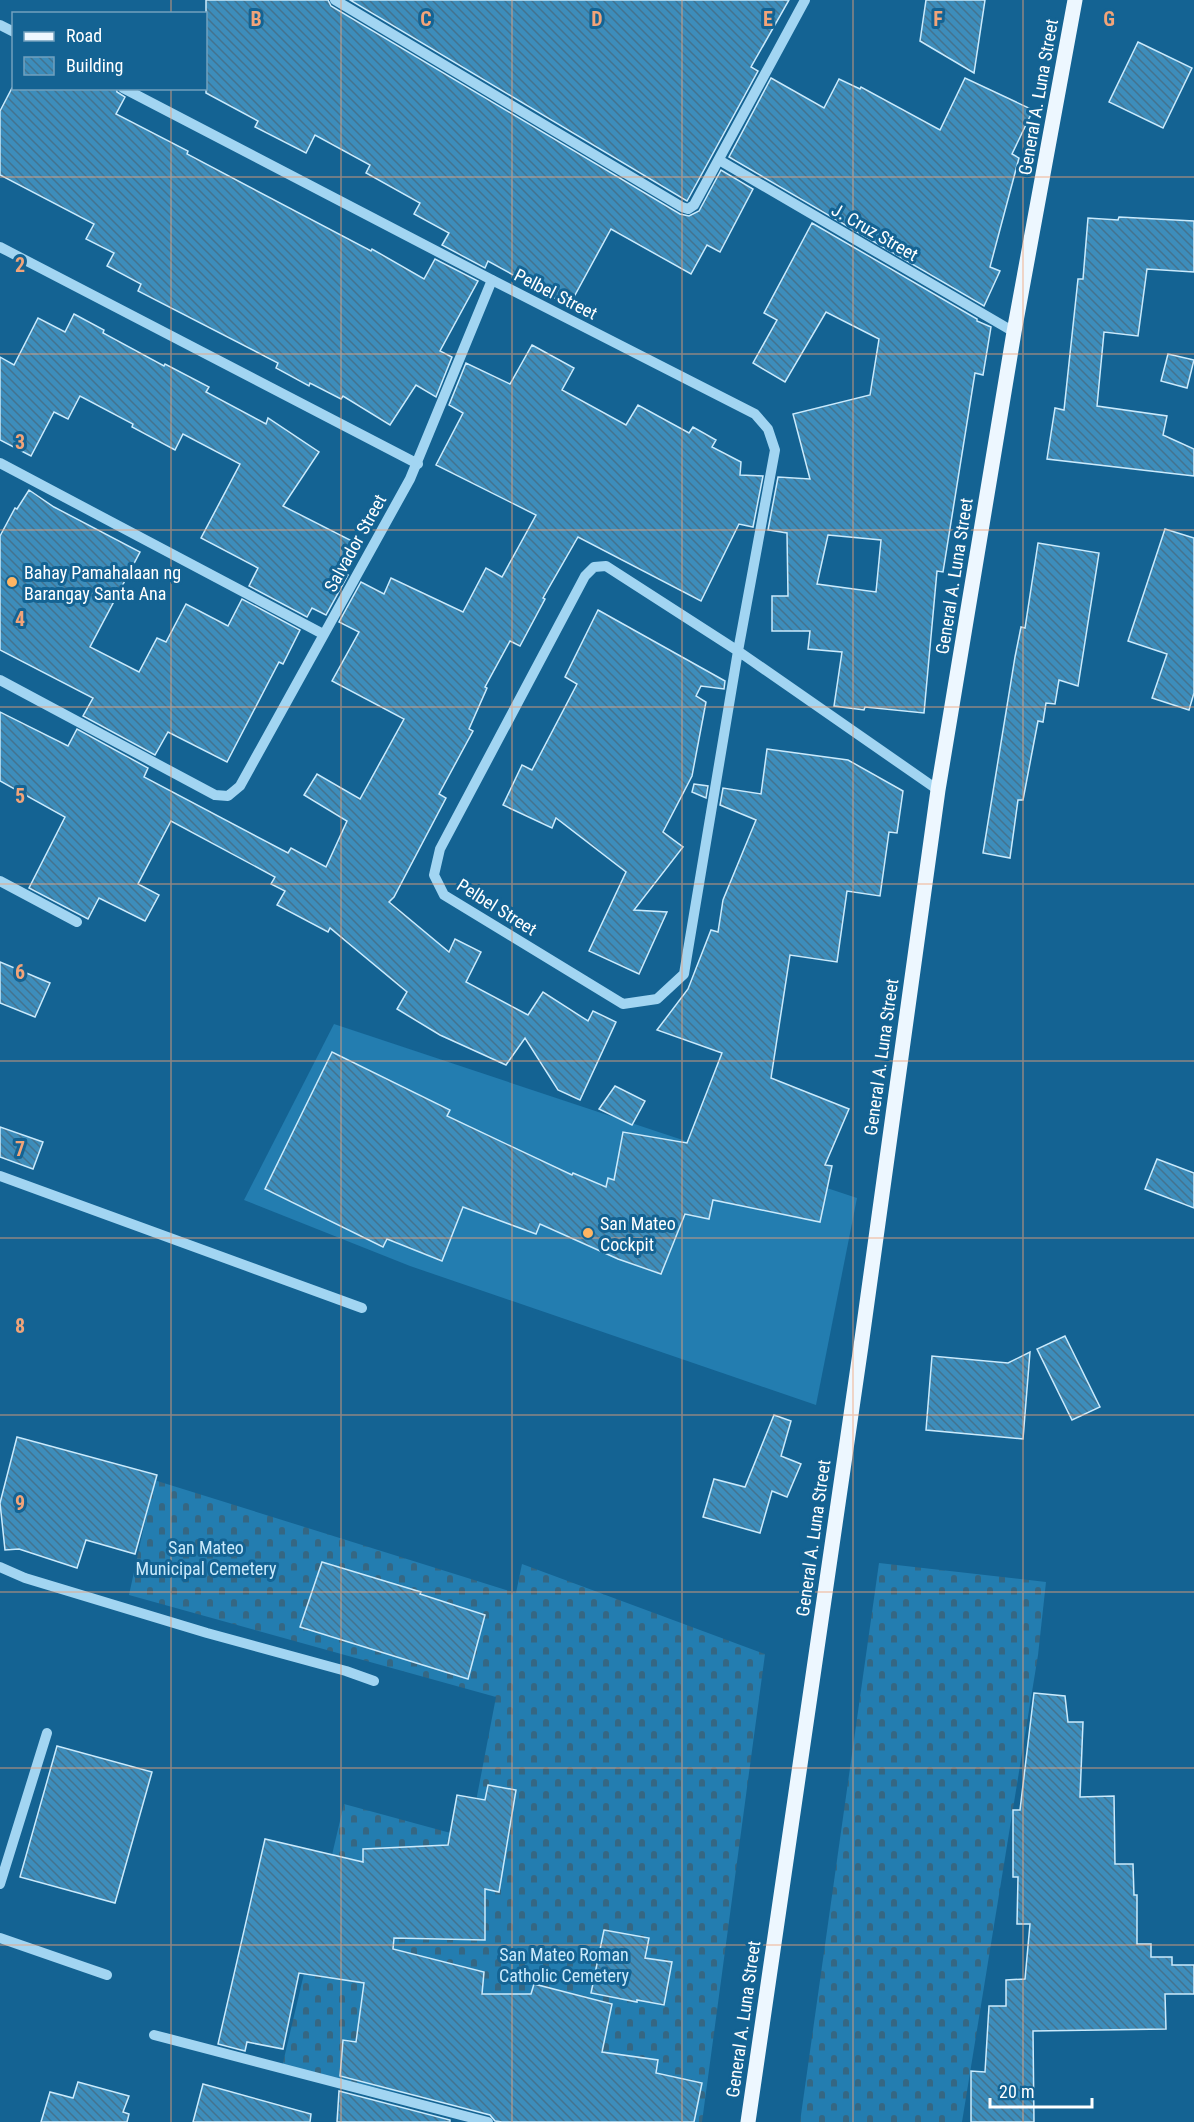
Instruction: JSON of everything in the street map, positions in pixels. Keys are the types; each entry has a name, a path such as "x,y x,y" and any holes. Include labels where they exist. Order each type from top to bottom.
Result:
{"main road":[{"name":"General A. Luna Street","path":"748,2122 864,1322 938,790 1014,332 1076,0"}],"street":[{"path":"335,0 682,207 688,208 694,205 805,0"},
{"name":"Pelbel Street","path":"127,90 755,414 768,429 776,450 738,651 684,974 657,999 623,1004 444,895 434,875 440,849 585,576 594,567 606,566 738,651 938,790"},
{"name":"J. Cruz Street","path":"719,160 1014,332"},
{"path":"0,247 418,464"},
{"name":"Salvador Street","path":"0,680 215,795 228,796 240,786 418,464 492,280"},
{"path":"0,463 323,634"},
{"path":"0,881 77,922"},
{"path":"0,1176 362,1308"},
{"path":"0,1567 25,1578 374,1681"},
{"path":"0,1884 46,1732"},
{"path":"0,1938 107,1975"},
{"path":"154,2035 488,2122"}],"green space":[{"name":"San Mateo Cockpit","path":"334,1024 857,1198 816,1405 410,1266 244,1200"},
{"name":"San Mateo Roman Catholic Cemetery","path":"154,1480 516,1593 522,1564 765,1654 702,2122 534,2122 282,2067 344,1804 469,1838 496,1697 129,1595"},
{"path":"879,1563 1046,1582 1038,1655 962,2122 800,2122"}],"building":[{"path":"206,0 328,0 331,6 680,214 689,216 699,211 721,170 753,189 720,252 707,245 691,274 611,229 569,306 488,261 485,268 442,245 449,233 414,214 420,203 366,173 370,165 315,135 306,153 255,127 258,121 206,93"},
{"path":"350,0 789,0 751,67 758,71 687,201"},
{"path":"926,0 985,0 974,73 920,41"},
{"path":"1138,42 1192,68 1163,128 1109,102"},
{"path":"771,78 824,108 839,79 860,89 861,87 940,130 965,78 1033,110 1012,154 1019,158 990,267 1000,271 984,306 729,157"},
{"path":"12,88 12,90 116,90 125,97 116,114 188,151 187,154 371,251 372,249 424,279 435,259 478,281 440,351 452,357 436,397 416,385 390,425 343,396 341,399 310,383 309,386 276,368 278,363 138,291 141,284 107,266 114,253 86,239 94,224 0,175 0,111"},
{"path":"1119,217 1194,221 1194,272 1147,269 1138,336 1104,332 1097,406 1167,416 1163,435 1194,449 1194,476 1047,459 1055,408 1064,410 1078,279 1083,279 1088,218 1118,220"},
{"path":"812,223 977,321 991,327 983,375 975,373 943,572 937,571 924,713 834,706 842,652 808,649 810,631 772,631 772,596 788,596 787,533 768,530 778,477 810,479 793,414 870,395 879,339 826,312 785,382 753,363 777,320 764,313","holes":["828,535 881,540 876,592 817,584"]},
{"path":"74,314 104,330 103,333 164,366 165,364 209,387 206,392 266,424 268,418 319,452 283,506 352,541 338,570 348,575 326,615 312,608 307,617 249,586 258,568 201,538 240,464 183,434 175,450 132,427 133,424 80,396 68,419 54,412 31,456 0,440 0,357 14,365 38,318 65,332"},
{"path":"532,345 574,368 562,390 626,425 638,405 689,433 693,427 716,440 712,447 741,462 740,475 763,476 753,527 739,524 701,601 578,537 543,598 545,599 520,646 510,641 485,687 487,688 469,729 473,731 439,794 446,798 394,897 389,902 449,952 455,939 481,952 466,982 528,1015 543,992 588,1021 593,1011 616,1022 580,1100 558,1090 525,1038 506,1065 440,1035 397,1009 407,992 330,928 328,932 277,905 285,891 271,884 275,877 171,821 138,884 159,895 145,921 99,898 88,919 29,888 65,817 0,781 0,712 68,746 77,729 148,768 144,777 288,853 291,848 326,867 347,821 304,795 317,774 360,799 404,719 332,681 359,632 339,622 361,582 384,594 391,578 463,612 486,568 502,577 536,515 436,465 463,413 449,405 466,363 510,384"},
{"path":"1168,354 1194,360 1187,388 1161,381"},
{"path":"29,490 54,507 140,552 90,647 139,672 157,638 166,642 186,604 228,626 242,599 300,630 283,664 279,662 227,762 168,732 155,755 83,716 93,698 0,650 0,536 15,508 17,509"},
{"path":"1165,529 1194,538 1194,693 1189,710 1152,698 1167,654 1128,641"},
{"path":"1038,543 1099,553 1078,686 1059,680 1055,704 1046,703 1043,722 1038,721 1023,800 1018,800 1010,858 983,853 1015,657 1021,627 1025,628"},
{"path":"598,610 725,681 724,689 701,686 696,696 706,702 692,776 663,832 683,847 634,910 667,912 639,974 589,951 626,872 556,818 552,828 503,805 522,765 532,770 577,684 565,677"},
{"path":"767,749 848,760 903,791 897,833 889,832 880,896 847,891 837,962 790,955 771,1078 849,1109 825,1165 832,1166 820,1222 713,1200 709,1219 685,1214 661,1274 618,1259 540,1224 536,1234 463,1207 442,1261 387,1239 383,1247 265,1189 332,1052 450,1110 447,1116 572,1175 573,1173 606,1187 608,1178 614,1180 623,1132 687,1143 722,1053 657,1030 688,989 711,930 718,932 723,900 756,820 720,805 723,788 761,794"},
{"path":"694,784 708,786 706,798 692,792"},
{"path":"0,962 50,983 35,1017 0,1003"},
{"path":"615,1086 645,1101 632,1125 599,1109"},
{"path":"0,1127 43,1142 33,1169 0,1157"},
{"path":"1157,1159 1194,1173 1194,1208 1145,1189"},
{"path":"1065,1336 1100,1407 1072,1420 1037,1349"},
{"path":"1030,1352 1023,1439 926,1430 932,1356 1008,1363"},
{"path":"774,1415 791,1421 781,1456 801,1464 787,1497 772,1491 760,1533 703,1517 714,1479 745,1487"},
{"path":"17,1437 157,1475 135,1554 86,1540 77,1568 19,1549 5,1550 0,1503"},
{"path":"322,1562 421,1592 420,1594 485,1615 468,1679 300,1627"},
{"path":"1034,1693 1065,1696 1068,1722 1083,1722 1080,1797 1114,1796 1115,1864 1133,1864 1134,1895 1137,1895 1137,1944 1151,1944 1151,1957 1172,1957 1172,1965 1194,1965 1194,1994 1165,1994 1166,2029 1033,2031 1034,2122 971,2122 971,2071 985,2072 989,2006 1006,2006 1006,1980 1025,1979 1030,1924 1017,1924 1018,1877 1013,1877 1013,1810 1020,1810"},
{"path":"57,1746 152,1772 115,1903 20,1877"},
{"path":"488,1785 516,1790 499,1892 485,1889 485,1940 394,1938 393,1949 484,1972 482,1994 531,1994 534,1984 612,2004 602,2052 658,2060 656,2073 702,2083 694,2122 502,2122 495,2121 490,2115 340,2076 343,2040 356,2042 364,1983 299,1973 283,2049 247,2042 245,2051 218,2044 265,1839 363,1862 363,1849 448,1845 457,1795 485,1800"},
{"path":"604,1930 649,1938 645,1958 672,1962 664,2005 591,1993"},
{"path":"78,2082 129,2096 123,2112 129,2114 127,2122 41,2122 50,2092 73,2098"},
{"path":"203,2084 311,2114 310,2122 193,2122"},
{"path":"339,2091 450,2120 450,2122 337,2122"}],"place":[{"name":"Bahay Pamahalaan ng Barangay Santa Ana","path":"12,582"},
{"name":"San Mateo Cockpit","path":"588,1233"}],"park label":[{"name":"San Mateo Municipal Cemetery","path":"206,1557"}]}
